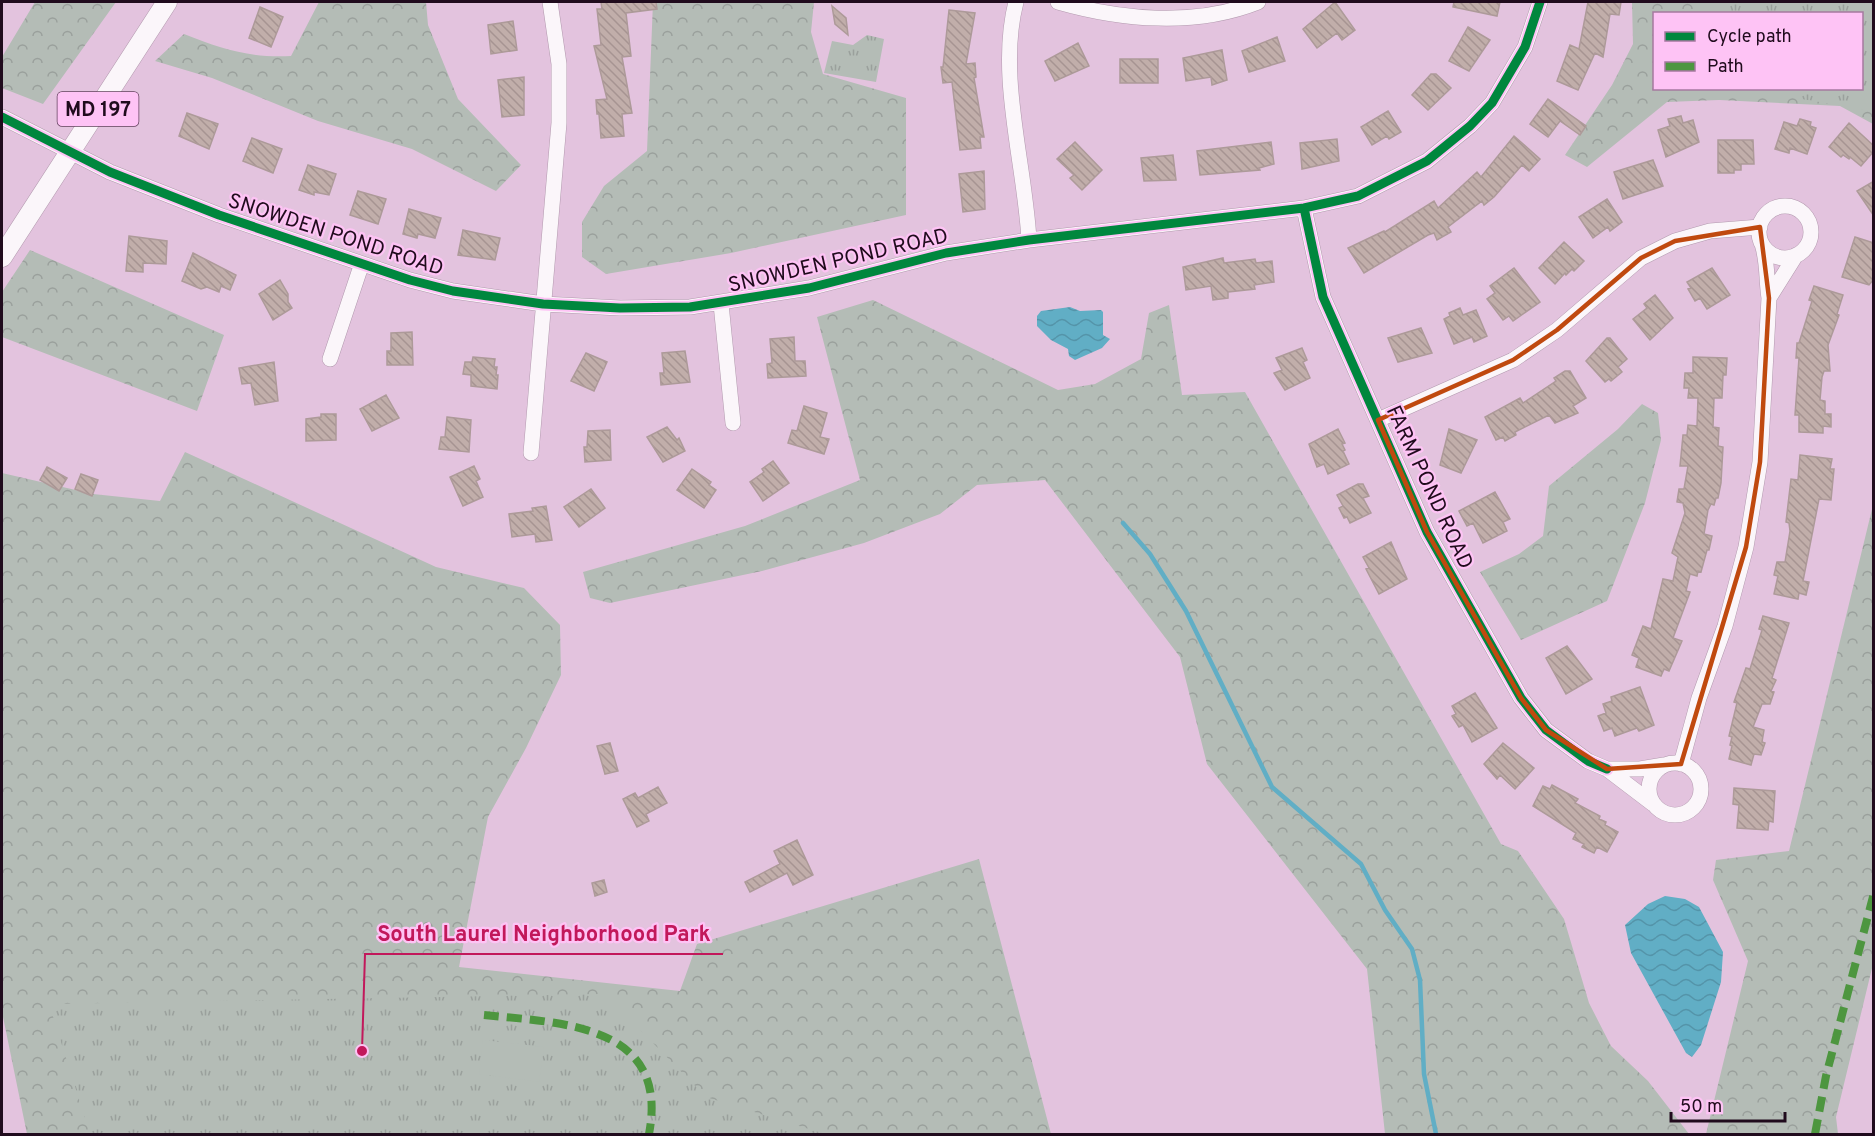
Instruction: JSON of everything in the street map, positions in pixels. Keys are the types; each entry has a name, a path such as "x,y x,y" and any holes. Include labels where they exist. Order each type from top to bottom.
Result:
{"main road":[{"name":"MD 197","path":"2,257 167,2"}],"street":[{"path":"531,453 560,123 559,64 550,2"},
{"path":"1016,2 1009,41 1010,67 1027,196 1029,240"},
{"path":"1058,2 1113,14 1170,18 1221,13 1258,2"},
{"name":"SNOWDEN POND ROAD","path":"2,117 111,172 219,215 361,266 453,291 543,304 662,308 721,304 809,288 946,253 1029,240 1304,208 1330,204 1378,187 1427,161 1448,145 1492,103 1510,77 1533,28 1540,2"},
{"path":"1653,804 1649,787 1652,778 1659,769 1674,765 1725,626 1746,547 1760,462 1769,298 1765,276 1768,260 1762,244 1760,226 1770,211 1780,206 1794,207 1802,212 1810,224 1810,238 1806,247 1796,255 1769,298"},
{"name":"FARM POND ROAD","path":"1304,208 1323,297 1427,532 1521,698 1546,730 1588,761 1607,769 1666,814 1675,815 1694,807 1699,797 1698,780 1694,772 1674,765 1640,769 1607,769"},
{"name":"FARM POND ROAD","path":"1378,420 1513,360 1557,330 1641,258 1674,241 1710,231 1760,226"},
{"path":"1762,244 1770,253 1778,257 1796,255"},
{"path":"330,359 361,266"},
{"path":"721,304 733,423"}],"highlighted area":[{"path":"1760,227 1769,298 1760,462 1746,547 1681,764 1607,769 1546,730 1521,698 1427,532 1378,420 1513,360 1557,330 1641,258 1675,241"}],"green space":[{"path":"35,2 116,2 43,104 2,88 2,57"},
{"path":"319,2 426,2 428,25 458,99 521,165 496,191 412,149 318,121 212,78 155,61 184,34 249,54 291,56"},
{"path":"653,2 814,2 811,32 823,74 906,98 906,215 731,253 606,274 582,257 582,222 604,186 647,151"},
{"path":"1632,2 1873,2 1873,124 1840,106 1719,100 1667,102 1587,167 1565,155 1612,85 1633,44"},
{"path":"1711,2 1873,2 1873,111 1749,90 1863,90 1863,12 1712,12"},
{"path":"867,35 884,39 876,82 824,73 832,41 853,45"},
{"path":"30,250 224,335 197,411 2,337 2,292"},
{"path":"873,300 1058,390 1095,384 1141,359 1149,313 1169,305 1182,395 1245,392 1501,844 1518,851 1564,919 1589,1003 1611,1046 1648,1081 1689,1134 1385,1134 1367,969 1207,764 1180,657 1045,480 977,485 940,514 864,543 762,571 610,603 590,598 583,572 745,526 860,480 817,317"},
{"path":"1642,404 1658,413 1661,440 1645,503 1607,601 1521,640 1480,572 1519,554 1543,536 1549,486 1618,429"},
{"path":"185,452 436,567 524,588 560,625 561,675 526,748 488,817 459,967 680,991 697,944 979,859 1051,1134 27,1134 2,1012 2,473 93,494 160,501"},
{"path":"1873,505 1873,964 1836,1117 1838,1134 1706,1134 1748,961 1713,880 1716,860 1789,851"},
{"path":"605,994 706,1097 825,1134 90,1134 49,1004"},
{"path":"483,1040 544,1047 539,1082 479,1074"}],"water":[{"path":"1070,307 1080,311 1101,310 1103,312 1103,335 1110,339 1102,348 1075,360 1069,356 1068,349 1051,340 1037,326 1037,316 1041,311"},
{"path":"1665,896 1685,899 1699,907 1723,952 1721,982 1701,1045 1692,1057 1686,1053 1631,953 1625,925 1648,904"}],"building":[{"path":"601,2 656,2 657,9 626,13 631,56 622,57 632,113 622,114 624,136 601,138 596,100 607,99 594,46 601,45 597,9 602,9"},
{"path":"1335,2 1355,30 1342,40 1337,33 1317,48 1303,29"},
{"path":"1454,2 1500,2 1497,16 1453,7"},
{"path":"1588,2 1621,2 1619,15 1610,14 1603,57 1595,53 1578,90 1557,81 1570,45 1579,49"},
{"path":"832,6 846,18 848,35 835,24"},
{"path":"260,7 283,17 271,47 249,38"},
{"path":"949,10 975,13 966,64 975,63 976,77 974,78 984,137 980,137 981,148 960,150 952,82 943,83 941,67 943,67"},
{"path":"513,21 517,50 491,54 488,25"},
{"path":"1468,27 1490,40 1469,71 1449,61"},
{"path":"1277,37 1285,61 1249,72 1242,51"},
{"path":"1078,43 1089,66 1055,81 1045,61"},
{"path":"1222,50 1227,80 1212,85 1211,77 1186,81 1183,58"},
{"path":"1120,59 1158,59 1158,83 1120,83"},
{"path":"1431,74 1436,74 1451,88 1428,110 1412,95"},
{"path":"524,77 524,115 502,117 498,80"},
{"path":"1548,99 1586,126 1580,135 1560,121 1548,137 1530,124"},
{"path":"1388,111 1401,132 1389,139 1387,136 1372,145 1361,127"},
{"path":"187,113 218,124 209,149 179,136"},
{"path":"1681,116 1683,123 1693,120 1699,142 1666,157 1658,130 1670,126 1668,119"},
{"path":"1800,119 1811,122 1810,126 1816,128 1807,154 1790,148 1789,153 1775,149 1784,122 1797,126"},
{"path":"1849,123 1874,146 1874,151 1861,166 1850,157 1849,159 1843,155 1841,157 1829,147"},
{"path":"1514,136 1540,159 1529,171 1522,165 1494,197 1484,205 1482,201 1448,227 1451,232 1437,240 1434,233 1428,235 1364,273 1348,248 1385,232 1434,201 1438,208 1477,172 1481,177"},
{"path":"252,138 282,149 273,173 243,161"},
{"path":"1337,139 1339,161 1302,169 1300,143"},
{"path":"1718,140 1753,140 1754,164 1741,164 1741,170 1734,170 1734,173 1718,173"},
{"path":"1075,142 1102,170 1082,190 1070,178 1074,175 1057,159"},
{"path":"1271,142 1274,164 1259,168 1260,170 1200,175 1197,151"},
{"path":"1173,155 1176,180 1144,181 1141,158"},
{"path":"1653,160 1663,186 1623,199 1614,172"},
{"path":"308,165 336,174 329,195 314,192 314,195 299,190"},
{"path":"984,171 985,209 963,212 959,174"},
{"path":"1874,181 1874,216 1857,191"},
{"path":"358,191 386,199 378,224 350,215"},
{"path":"1607,199 1622,222 1610,231 1608,227 1593,238 1579,217"},
{"path":"409,209 441,218 435,238 418,234 417,238 403,234"},
{"path":"463,230 500,238 495,260 458,255"},
{"path":"129,236 167,241 166,264 143,263 143,272 126,271"},
{"path":"1855,237 1874,243 1874,279 1869,285 1842,277"},
{"path":"1564,242 1584,261 1574,271 1572,269 1566,275 1565,273 1555,284 1539,268"},
{"path":"193,253 236,275 230,290 221,286 219,292 207,287 201,289 182,281"},
{"path":"1223,258 1224,263 1255,259 1256,263 1272,261 1274,282 1254,285 1255,289 1228,292 1228,298 1213,300 1211,286 1186,290 1183,267"},
{"path":"1514,268 1540,302 1513,321 1509,316 1503,320 1487,299 1495,293 1490,286"},
{"path":"1712,268 1730,295 1707,309 1700,298 1695,301 1687,282"},
{"path":"280,280 288,294 288,302 292,308 273,320 259,294"},
{"path":"1814,286 1843,295 1837,314 1839,315 1828,345 1830,371 1824,371 1822,377 1820,400 1825,401 1825,414 1831,414 1831,427 1823,426 1823,433 1799,432 1799,415 1795,415 1799,358 1796,358 1797,343 1799,343 1812,301 1809,300"},
{"path":"1655,295 1673,318 1650,340 1633,319 1647,308 1644,304"},
{"path":"1460,308 1463,315 1476,310 1487,336 1474,342 1472,337 1454,344 1444,319 1450,316 1449,313"},
{"path":"1421,328 1432,353 1398,362 1388,338"},
{"path":"412,332 413,365 387,365 387,351 391,351 391,333"},
{"path":"794,337 795,361 805,361 806,376 768,378 767,364 772,363 770,339"},
{"path":"1607,338 1610,338 1627,359 1618,367 1622,372 1611,381 1609,379 1605,382 1586,361"},
{"path":"1302,348 1307,360 1303,362 1310,378 1285,390 1274,373 1282,370 1276,358"},
{"path":"685,351 690,382 661,385 660,373 664,373 662,353"},
{"path":"586,353 607,362 594,391 571,381"},
{"path":"473,357 495,359 494,367 497,367 496,375 498,375 497,389 471,386 471,375 463,374 465,362 472,362"},
{"path":"1693,357 1727,358 1726,375 1723,375 1722,398 1714,398 1713,427 1719,428 1718,446 1723,447 1721,483 1718,498 1708,510 1704,534 1712,536 1709,550 1707,550 1701,572 1698,571 1697,576 1690,574 1686,591 1690,592 1673,638 1682,641 1669,671 1664,669 1661,676 1636,667 1639,658 1632,655 1643,626 1651,629 1663,579 1673,581 1678,557 1672,553 1685,513 1683,503 1677,502 1679,489 1684,489 1688,466 1680,466 1683,435 1687,435 1688,425 1697,426 1698,398 1688,398 1689,388 1684,388 1685,373 1693,373"},
{"path":"274,362 278,401 255,405 251,383 242,384 239,368"},
{"path":"1565,371 1570,371 1586,398 1573,406 1578,413 1555,423 1549,415 1515,432 1516,435 1505,441 1503,437 1496,440 1485,417 1520,398 1523,403 1556,381 1554,378"},
{"path":"386,395 399,418 372,431 360,409"},
{"path":"804,406 827,413 820,437 829,439 824,454 788,443 792,430 797,431"},
{"path":"321,414 336,414 336,440 306,441 306,419 321,417"},
{"path":"447,417 471,420 469,452 439,449 441,437 445,437"},
{"path":"667,427 677,440 679,438 685,451 663,462 647,437"},
{"path":"1338,429 1345,443 1342,444 1345,450 1343,451 1349,464 1328,474 1324,464 1317,467 1309,444"},
{"path":"1449,429 1477,440 1461,473 1440,465"},
{"path":"610,430 611,460 585,462 584,447 587,447 588,431"},
{"path":"1800,455 1832,459 1830,469 1834,469 1831,500 1819,499 1803,581 1809,582 1806,595 1799,593 1798,599 1774,594 1778,576 1774,575 1777,562 1785,562 1790,531 1789,523 1786,522 1791,479 1798,480"},
{"path":"773,461 789,483 763,501 750,482 764,472 762,469"},
{"path":"474,466 480,479 476,481 483,497 463,506 450,477"},
{"path":"47,467 67,478 59,491 40,480"},
{"path":"692,469 711,482 709,485 716,490 704,508 677,490"},
{"path":"81,474 98,480 92,496 75,489"},
{"path":"1358,484 1363,484 1369,496 1363,498 1371,513 1350,523 1347,517 1344,518 1339,508 1343,506 1337,495"},
{"path":"591,489 605,508 579,527 564,507"},
{"path":"1495,492 1510,519 1503,522 1507,531 1483,543 1473,523 1467,526 1459,511"},
{"path":"546,506 552,540 536,542 535,534 512,537 509,514 533,511 532,508"},
{"path":"1391,542 1407,579 1379,594 1366,569 1369,568 1363,557"},
{"path":"1763,616 1789,623 1772,678 1776,680 1771,691 1774,692 1770,704 1762,704 1753,727 1764,730 1762,742 1765,743 1761,755 1754,754 1751,765 1729,759 1732,737 1729,736 1737,703 1734,702 1746,668 1750,669 1762,630 1759,629"},
{"path":"1567,646 1592,679 1566,694 1546,658"},
{"path":"1640,687 1654,725 1615,736 1612,728 1604,731 1598,716 1606,713 1603,704 1612,701 1611,697"},
{"path":"1475,693 1497,728 1472,742 1463,725 1459,727 1452,716 1456,714 1452,706"},
{"path":"610,743 618,771 605,774 597,746"},
{"path":"1503,743 1534,768 1515,789 1500,775 1497,779 1484,764"},
{"path":"1552,785 1578,799 1575,803 1600,816 1599,819 1606,822 1605,825 1618,832 1607,852 1597,847 1594,853 1582,847 1584,844 1573,839 1576,833 1533,806 1543,786 1550,789"},
{"path":"658,787 667,803 646,814 649,821 637,827 623,799 635,793 638,798"},
{"path":"1734,788 1775,791 1773,822 1769,821 1768,830 1737,828 1739,805 1733,804"},
{"path":"797,840 813,875 793,885 787,873 750,892 745,882 780,864 774,851"},
{"path":"604,880 607,892 595,896 592,883"}],"waterway":[{"path":"1123,523 1150,554 1186,611 1272,787 1361,864 1385,910 1412,949 1420,980 1424,1074 1436,1134"}],"marked path":[{"path":"1815,1134 1826,1076 1874,893"},
{"path":"484,1015 576,1027 604,1036 627,1050 643,1070 651,1098 649,1134"}],"cycle path":[{"path":"2,117 110,172 219,215 410,280 453,291 543,304 620,308 690,307 809,288 946,253 1029,240 1304,208 1358,196 1427,161 1470,126 1492,103 1525,47 1540,2"},
{"path":"1304,208 1323,297 1427,532 1521,698 1546,730 1588,761 1607,769"}],"place":[{"name":"South Laurel Neighborhood Park","path":"362,1051"}]}
